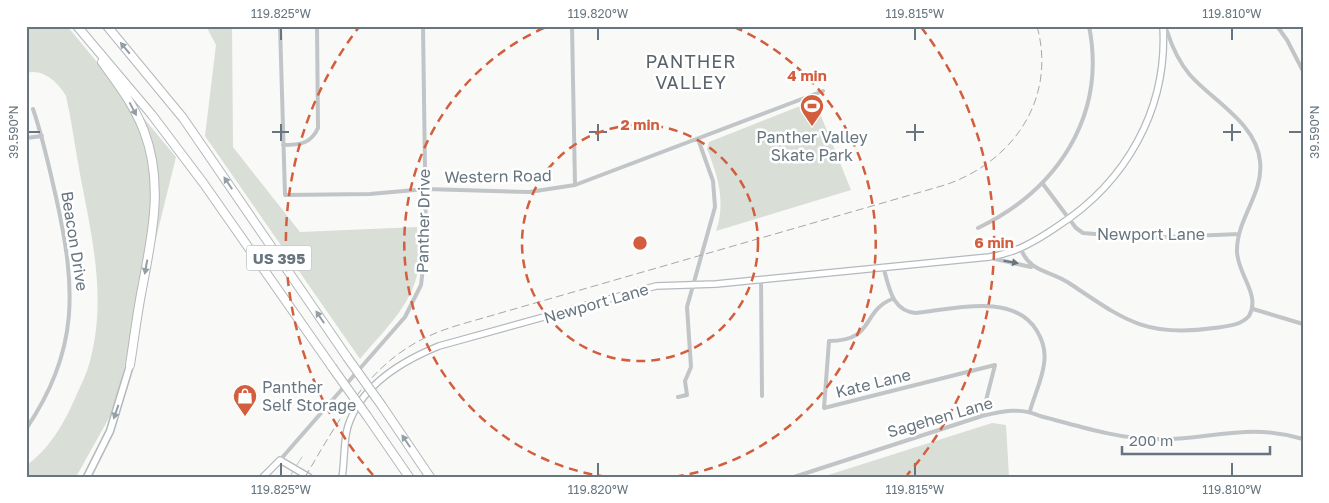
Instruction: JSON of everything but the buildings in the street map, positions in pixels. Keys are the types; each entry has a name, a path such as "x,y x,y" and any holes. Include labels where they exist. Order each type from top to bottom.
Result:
{"highway":[{"name":"US 395","path":"76,26 131,89 204,184 409,477"},
{"path":"76,26 135,111 144,132 154,167 155,212 130,365"},
{"name":"US 395","path":"107,26 183,118 430,477"}],"main road":[{"path":"87,477 110,431 130,365"}],"street":[{"path":"280,26 283,145 300,145 308,142 314,137 318,128 317,26"},
{"name":"Panther Drive","path":"263,477 387,339 413,305 419,292 424,269 426,189 423,26"},
{"path":"572,26 575,185"},
{"path":"978,228 1009,212 1043,184 1069,149 1086,109 1092,64 1089,26"},
{"path":"1277,26 1287,40 1303,71"},
{"path":"989,257 1034,268 1067,281 1113,313 1153,329 1190,331 1237,324 1246,319 1253,309 1253,298 1238,261 1239,234 1259,185 1261,168 1258,150 1246,128 1189,74 1176,54 1167,31 1164,29"},
{"name":"Newport Lane","path":"342,477 346,434 356,409 387,374 411,358 443,344 517,326 614,296 656,286 694,285 989,257 1021,249 1089,205 1112,181 1140,138 1157,93 1164,29"},
{"name":"Western Road","path":"283,145 284,195 370,194 426,189 521,192 575,185 823,91"},
{"name":"Beacon Drive","path":"26,429 56,377 65,349 71,307 71,276 63,226 42,136 33,109"},
{"path":"26,138 42,136"},
{"path":"678,397 686,395 685,381 691,367 687,320 690,293 694,285 715,207 713,181 698,139"},
{"name":"Newport Lane","path":"1043,184 1079,231 1088,234 1144,238 1239,234"},
{"path":"1021,249 1034,268"},
{"path":"883,266 892,299 901,308 911,312 994,306 1010,309 1024,316 1039,333 1045,358 1030,411"},
{"path":"761,279 762,396"},
{"name":"Kate Lane","path":"892,299 876,309 860,334 847,340 829,341 824,408 995,366 982,416"},
{"path":"1253,309 1303,324"},
{"name":"Sagehen Lane","path":"794,477 982,416 1012,410 1030,411 1040,416 1139,438 1167,439 1248,430 1277,432 1303,439"},
{"path":"280,460 308,477"}],"shaded area":[{"path":"26,26 67,26 176,157 114,409 76,477 26,477 26,466 35,459 56,435 86,374 95,337 97,291 93,244 66,96 54,81 44,74 26,73"},
{"path":"206,26 232,26 233,147 300,232 417,227 419,265 410,295 395,318 360,359 205,136 216,45"},
{"path":"813,101 820,103 819,111 851,190 716,231 719,220 720,199 717,179 707,149 709,142"},
{"path":"992,423 1006,425 1009,477 822,477"}],"waterway":[{"path":"295,468 302,457"},
{"path":"290,477 293,471"}],"railway":[{"path":"305,477 342,416 371,378 407,348 429,336 467,323 945,185 969,175 991,161 1009,144 1024,124 1035,102 1041,78 1042,53 1037,26"}],"place":[{"name":"Panther Valley Skate Park","path":"812,127"},
{"name":"Panther Self Storage","path":"245,417"}],"district":[{"name":"PANTHER VALLEY","path":"691,71"}]}
